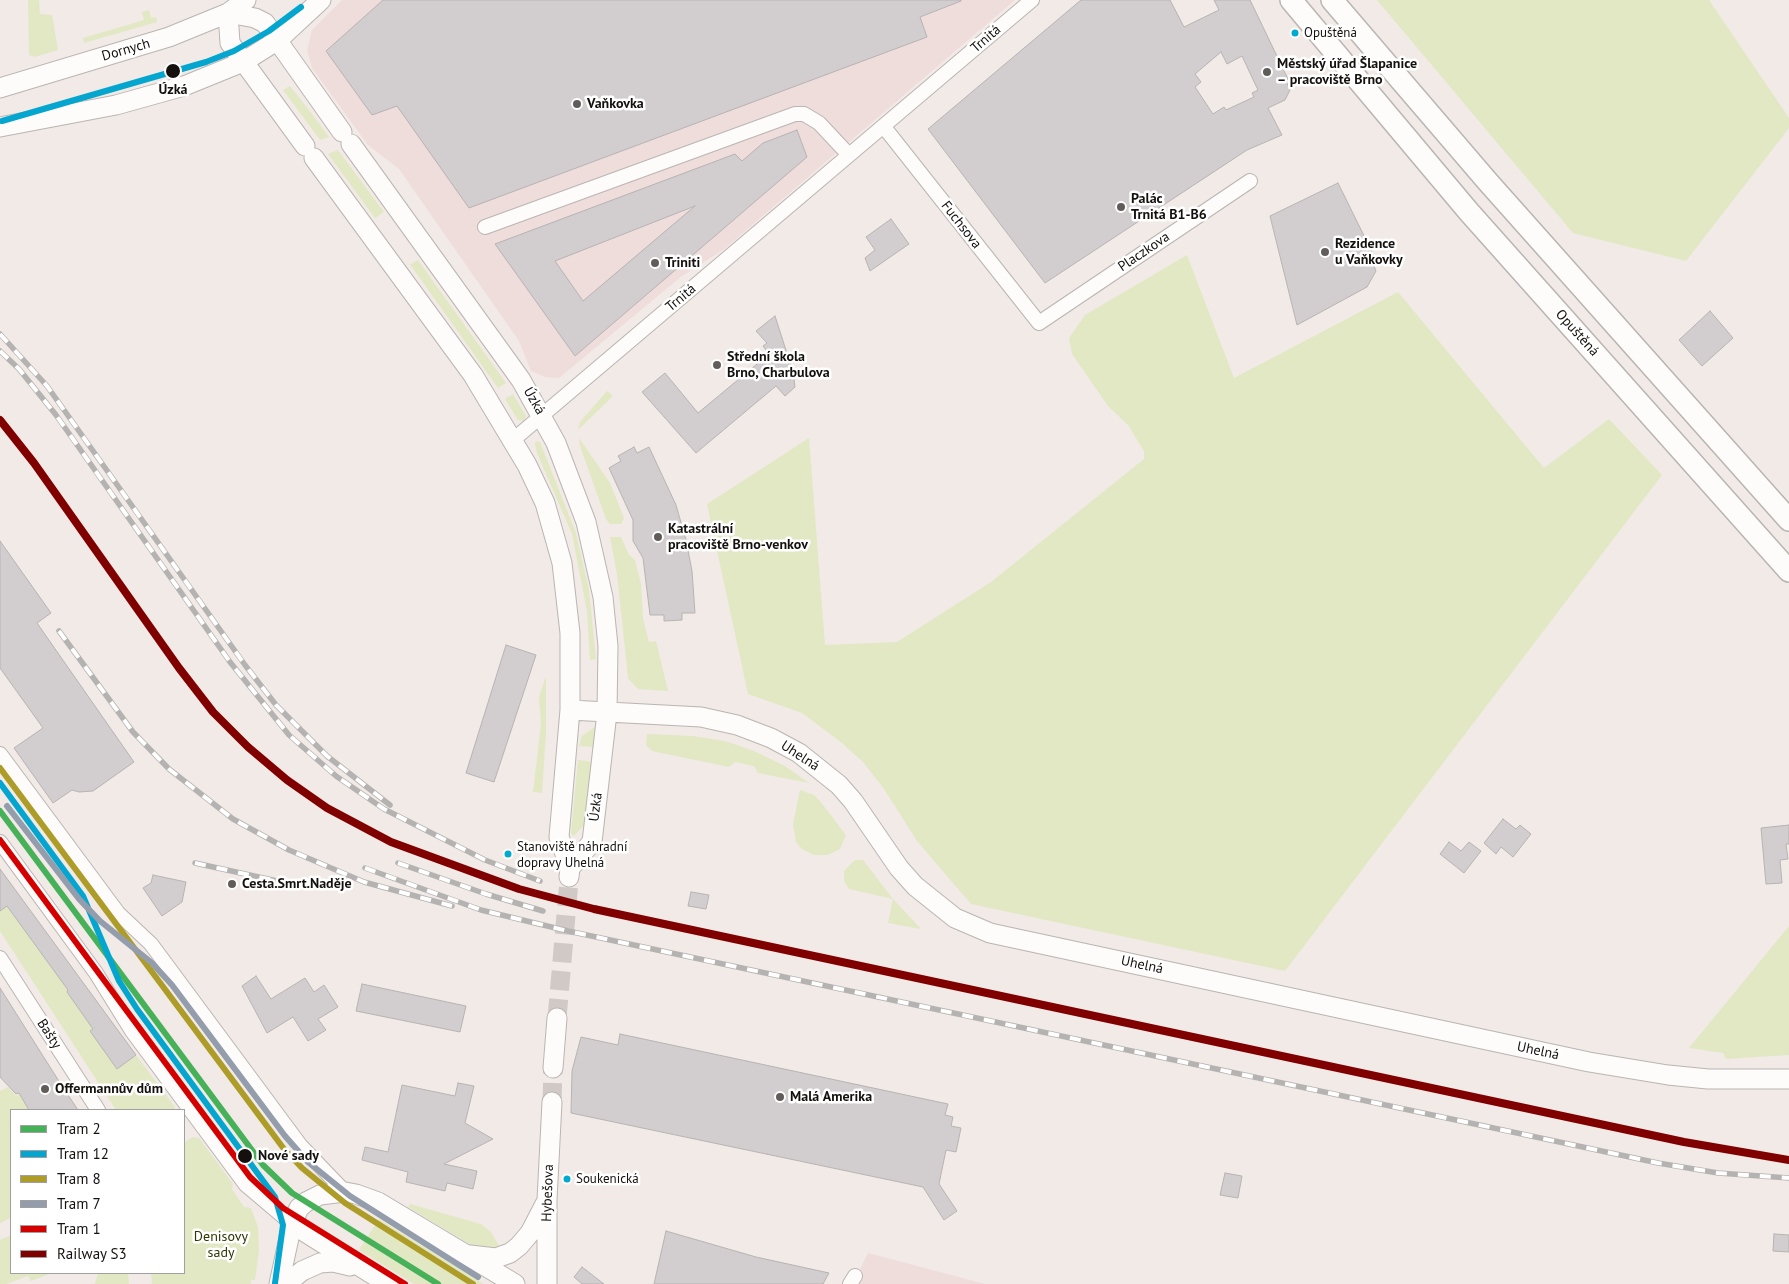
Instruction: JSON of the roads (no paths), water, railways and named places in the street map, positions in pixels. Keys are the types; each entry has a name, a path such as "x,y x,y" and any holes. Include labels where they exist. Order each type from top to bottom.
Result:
{"main road":[{"name":"Dornych","path":"0,88 169,38 228,13 246,0"},
{"path":"0,127 116,105 184,86 243,62 278,40 321,0"},
{"name":"Opuštěná","path":"1291,0 1475,219 1789,571"},
{"path":"1332,0 1510,208 1789,520"},
{"name":"Úzká","path":"228,13 255,18 265,23 278,40 346,138 494,340 542,415 577,494 595,555 604,596 608,646 607,713 592,842 570,874 559,837 570,710 572,657 562,563 544,503 513,440 473,375 230,43 228,13"},
{"name":"Uhelná","path":"570,710 718,720 754,730 800,754 825,772 853,801 899,868 915,886 955,918 990,933 1589,1062 1692,1078 1748,1081 1789,1079"},
{"path":"553,1068 557,1018"},
{"name":"Hybešova","path":"547,1284 547,1200 552,1102"},
{"path":"279,1284 292,1224 299,1208 320,1195 345,1192 378,1202 515,1284"},
{"path":"461,1253 487,1258 510,1253 530,1233 547,1200"},
{"path":"292,1224 388,1284"},
{"path":"286,1284 302,1271 320,1262 341,1263 368,1272"}],"street":[{"name":"Trnitá","path":"513,440 1032,0"},
{"path":"485,227 795,114 804,114 819,122 849,155"},
{"name":"Fuchsova","path":"884,127 1039,323"},
{"name":"Placzkova","path":"1039,323 1250,181"},
{"path":"0,754 118,913 152,944 300,1145 345,1192"},
{"path":"0,842 96,973 132,1031 246,1185 292,1224"},
{"name":"Bašty","path":"0,958 97,1109"}],"tunnel":[{"path":"557,1018 569,881"},
{"path":"552,1102 553,1068"}],"railway":[{"path":"0,334 47,386 245,665 276,705 327,756 390,805"},
{"path":"0,351 19,369 56,415 230,662 289,735 336,776 384,809 485,860 540,881"},
{"path":"59,631 133,732 169,769 233,819 289,850 364,882 452,906"},
{"path":"195,863 277,881"},
{"path":"398,863 486,894 543,911"},
{"path":"365,868 481,910 568,931 1658,1163 1718,1173 1789,1178"}],"tram line":[{"name":"12","path":"2,121 206,62 234,51 269,31 301,7"},
{"name":"8","path":"0,768 284,1149 302,1168 345,1203 473,1284"},
{"name":"12","path":"0,783 83,896 119,981 137,1009 275,1197 283,1225 275,1283"},
{"name":"7","path":"7,806 79,899 100,921 152,963 172,985 285,1136 308,1162 350,1196 478,1277"},
{"name":"2","path":"0,811 263,1165 292,1193 438,1284"},
{"name":"1","path":"0,840 250,1177 283,1208 405,1284"}],"rail line":[{"name":"S3","path":"0,420 34,463 179,668 213,712 248,747 287,780 327,808 391,842 519,889 594,909 1684,1142 1789,1160"}],"place":[{"name":"Opuštěná","path":"1295,33"},
{"name":"Úzká","path":"173,71"},
{"name":"Městský úřad Šlapanice – pracoviště Brno","path":"1267,72"},
{"name":"Vaňkovka","path":"577,104"},
{"name":"Palác Trnitá B1-B6","path":"1121,207"},
{"name":"Rezidence u Vaňkovky","path":"1325,252"},
{"name":"Triniti","path":"655,263"},
{"name":"Střední škola Brno, Charbulova","path":"717,365"},
{"name":"Katastrální pracoviště Brno-venkov","path":"658,537"},
{"name":"Stanoviště náhradní dopravy Uhelná","path":"508,854"},
{"name":"Cesta.Smrt.Naděje","path":"232,884"},
{"name":"Offermannův dům","path":"45,1089"},
{"name":"Malá Amerika","path":"780,1097"},
{"name":"Nové sady","path":"245,1156"},
{"name":"Soukenická","path":"567,1179"}],"park label":[{"name":"Denisovy sady","path":"221,1246"}]}
